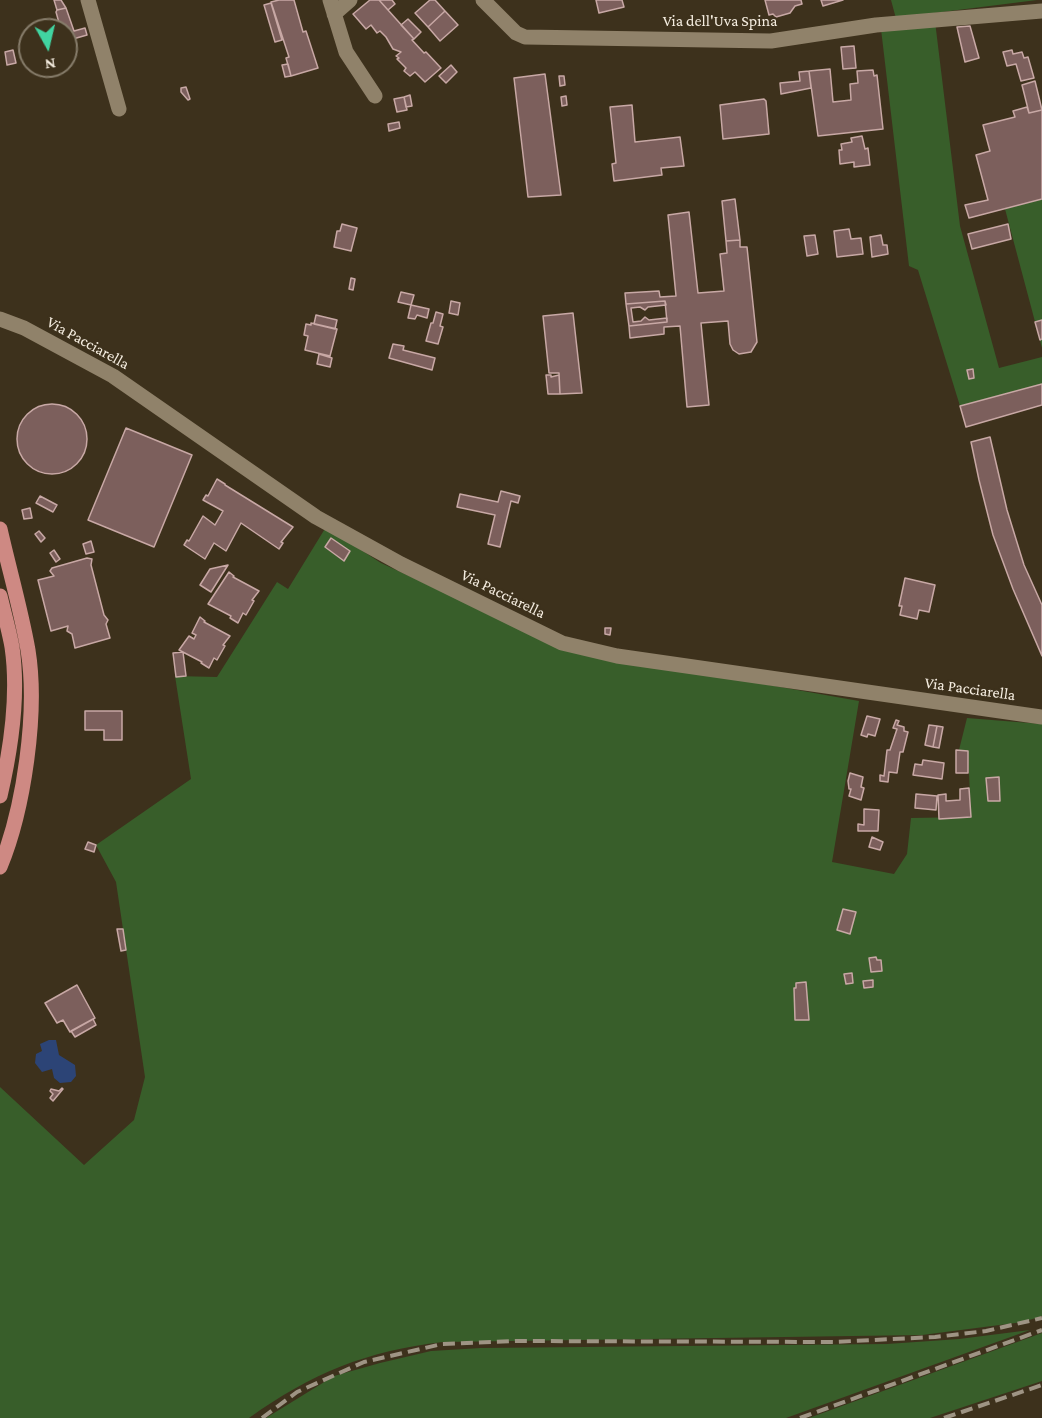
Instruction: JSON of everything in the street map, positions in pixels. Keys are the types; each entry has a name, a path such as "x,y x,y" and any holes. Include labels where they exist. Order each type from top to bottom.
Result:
{"main road":[{"path":"0,529 28,650 30,685 28,734 22,787 10,843 0,867"},
{"path":"0,596 12,646 15,682 6,770 0,796"}],"street":[{"path":"88,0 119,109"},
{"path":"350,0 332,7 349,57 375,96"},
{"name":"Via dell'Uva Spina","path":"483,0 516,33 536,38 771,41 876,25 1042,11"},
{"name":"Via Pacciarella","path":"4,323 114,376 316,517 402,564 562,643 617,657 1042,717"}],"green space":[{"path":"891,0 1037,0 934,13 960,226 999,368 1042,357 1042,384 960,406 918,270 909,266 881,29 898,26"},
{"path":"1042,199 1042,348 1005,209"},
{"path":"326,527 381,563 567,649 859,701 832,862 894,874 907,854 911,818 971,817 968,752 959,750 967,718 1042,724 1042,1316 1023,1322 922,1335 443,1342 389,1351 341,1366 295,1388 249,1418 0,1418 0,1087 84,1165 134,1120 145,1077 116,882 96,845 191,779 175,676 217,677 277,582 288,589"},
{"path":"1030,1330 786,1418 266,1418 334,1376 431,1351 481,1348 887,1344 959,1339"},
{"path":"1042,1333 1042,1381 930,1418 809,1418"}],"water":[{"path":"56,1040 59,1055 75,1065 76,1076 71,1082 60,1083 54,1078 52,1069 42,1072 35,1063 36,1054 42,1051 40,1044"}],"building":[{"path":"54,0 61,0 66,8 57,10"},
{"path":"294,0 303,32 306,31 318,68 291,76 286,58 289,57 271,2"},
{"path":"370,0 379,0 414,39 412,40 441,68 425,82 415,72 410,76 404,71 406,68 396,56 401,52 393,49 386,37 380,31 377,33 371,25 366,29 353,14"},
{"path":"379,0 392,0 395,4 388,10"},
{"path":"430,0 435,0 445,11 428,27 415,13"},
{"path":"596,0 622,0 624,7 599,13"},
{"path":"765,0 801,0 802,4 795,6 790,13 776,17 773,14 769,15"},
{"path":"821,0 843,0 823,6"},
{"path":"271,3 282,40 275,42 264,5"},
{"path":"66,8 69,18 58,18 57,10"},
{"path":"445,11 458,25 440,41 428,27"},
{"path":"408,19 421,32 414,39 401,25"},
{"path":"970,26 979,58 965,62 957,27"},
{"path":"85,28 87,35 78,38 78,30"},
{"path":"854,46 856,68 843,69 841,47"},
{"path":"13,50 16,63 7,65 5,52"},
{"path":"1012,50 1013,54 1022,52 1024,58 1028,57 1034,78 1021,81 1016,64 1007,66 1003,52"},
{"path":"288,64 291,76 285,77 282,65"},
{"path":"451,65 457,72 446,83 439,76"},
{"path":"830,69 833,102 851,100 850,84 858,83 857,71 873,70 874,76 877,75 883,129 818,136 809,71"},
{"path":"809,71 811,88 781,94 780,83 800,81 799,72"},
{"path":"545,74 561,195 528,197 514,78"},
{"path":"559,76 564,76 565,85 560,86"},
{"path":"1035,81 1042,110 1029,113 1022,85"},
{"path":"186,87 190,99 188,100 181,92 181,88"},
{"path":"410,95 412,106 406,107 404,97"},
{"path":"566,96 567,105 562,106 561,97"},
{"path":"404,97 407,110 397,112 394,99"},
{"path":"764,99 769,134 723,139 720,105"},
{"path":"632,105 635,142 680,137 684,166 661,168 662,175 614,181 612,164 616,163 610,107"},
{"path":"1027,107 1029,113 1042,110 1042,199 969,218 965,205 988,200 976,155 990,151 983,125 1015,117 1013,111"},
{"path":"399,122 400,128 389,131 388,124"},
{"path":"862,136 865,149 868,148 870,165 854,167 854,162 840,164 841,144 852,142 851,138"},
{"path":"735,199 740,240 726,241 722,201"},
{"path":"689,212 698,293 724,291 720,254 727,253 726,241 740,240 740,247 747,247 757,342 751,352 739,354 730,344 728,321 701,323 709,405 687,407 680,326 664,327 664,334 630,338 629,326 667,322 665,301 626,304 625,293 659,291 660,297 676,296 668,215"},
{"path":"342,224 357,228 351,251 334,247 337,231 340,231"},
{"path":"1008,224 1011,239 972,249 968,234"},
{"path":"849,229 851,239 861,238 863,254 837,257 834,231"},
{"path":"815,235 818,254 807,256 804,236"},
{"path":"881,235 883,245 887,245 888,254 872,257 870,237"},
{"path":"351,278 355,279 353,290 349,289"},
{"path":"401,292 414,295 411,305 398,302"},
{"path":"451,301 460,303 458,315 449,313"},
{"path":"665,301 666,305 648,307 645,310 640,307 631,308 633,322 641,321 645,317 649,320 667,318 667,322 629,326 626,304"},
{"path":"411,305 429,309 427,318 417,315 415,319 408,318"},
{"path":"436,312 443,314 440,326 443,327 438,344 426,341"},
{"path":"573,313 582,393 560,394 559,373 549,373 543,316"},
{"path":"316,315 337,320 335,329 314,324"},
{"path":"1042,320 1042,339 1040,340 1035,322"},
{"path":"311,323 337,329 330,356 305,350 308,336 304,335 306,324 311,325"},
{"path":"393,344 404,346 403,350 435,358 432,370 389,358"},
{"path":"319,354 332,358 330,367 317,364"},
{"path":"973,369 974,378 969,379 967,370"},
{"path":"546,375 551,375 551,377 559,375 560,394 548,394"},
{"path":"1042,384 1042,405 966,427 960,406"},
{"path":"52,404 65,407 77,414 84,426 87,439 84,452 77,464 65,471 52,474 39,471 27,464 20,452 17,439 20,426 27,414 39,407"},
{"path":"126,428 192,455 154,547 88,520"},
{"path":"990,437 1007,510 1024,565 1042,605 1042,656 993,535 979,480 971,442"},
{"path":"217,479 293,527 281,542 283,543 279,549 241,523 226,551 214,543 205,559 184,545 187,540 189,541 203,516 215,525 223,511 203,500 206,495 208,496"},
{"path":"501,491 520,496 518,503 511,501 500,547 488,544 495,515 457,507 460,494 498,502"},
{"path":"40,496 57,505 53,512 36,503"},
{"path":"30,508 32,518 24,519 22,510"},
{"path":"39,531 45,538 41,542 35,534"},
{"path":"331,538 350,551 344,561 325,547"},
{"path":"91,541 94,552 86,554 83,544"},
{"path":"54,550 60,559 56,562 50,553"},
{"path":"87,558 92,559 91,565 104,615 108,620 106,624 110,638 75,648 72,634 67,631 68,626 51,631 38,580 54,576 50,571 52,568"},
{"path":"228,565 211,592 200,585 210,569"},
{"path":"229,572 233,577 259,591 252,600 254,601 246,615 243,613 238,623 230,618 231,616 208,604"},
{"path":"905,578 935,585 929,612 919,610 917,619 900,615 902,606 899,606"},
{"path":"200,617 204,622 230,636 223,645 225,646 217,660 214,658 209,668 179,650 189,636 194,639 196,635 192,633"},
{"path":"605,628 611,628 610,635 605,634"},
{"path":"183,652 186,676 176,677 173,653"},
{"path":"85,711 122,711 122,740 104,740 104,730 85,730"},
{"path":"867,716 880,719 875,736 861,735"},
{"path":"896,720 899,721 897,725 904,727 904,731 908,732 903,752 900,752 897,773 889,772 888,782 880,781 880,775 884,776 887,750 890,750 897,729 893,728"},
{"path":"929,725 937,726 933,747 925,745"},
{"path":"937,726 943,727 939,748 933,747"},
{"path":"956,750 968,751 968,773 956,773"},
{"path":"923,760 944,763 942,779 913,775 915,764 922,765"},
{"path":"850,773 863,777 861,787 864,788 861,800 849,796"},
{"path":"999,777 1000,801 988,801 986,778"},
{"path":"969,788 971,817 939,819 938,795 946,794 946,801 960,800 960,789"},
{"path":"916,794 937,796 936,810 915,808"},
{"path":"864,809 879,810 878,831 858,831 858,824 864,825"},
{"path":"872,837 883,842 880,850 869,847"},
{"path":"88,842 96,845 94,852 85,849"},
{"path":"843,909 856,912 850,934 837,930"},
{"path":"117,929 123,929 126,950 121,951"},
{"path":"876,957 877,960 881,960 882,971 871,972 869,958"},
{"path":"852,973 853,983 846,984 844,974"},
{"path":"873,980 873,987 864,988 863,981"},
{"path":"806,982 809,1020 795,1020 794,988 796,988 796,983"},
{"path":"77,985 95,1018 70,1032 63,1020 57,1023 45,1003"},
{"path":"93,1019 96,1025 75,1037 71,1031"},
{"path":"62,1088 53,1101 50,1098 53,1094 51,1089 59,1091"}],"railway":[{"path":"262,1418 297,1392 364,1362 442,1344 516,1341 833,1342 935,1337 986,1331 1042,1318"},
{"path":"800,1418 1042,1330"},
{"path":"944,1418 1042,1385"}]}
